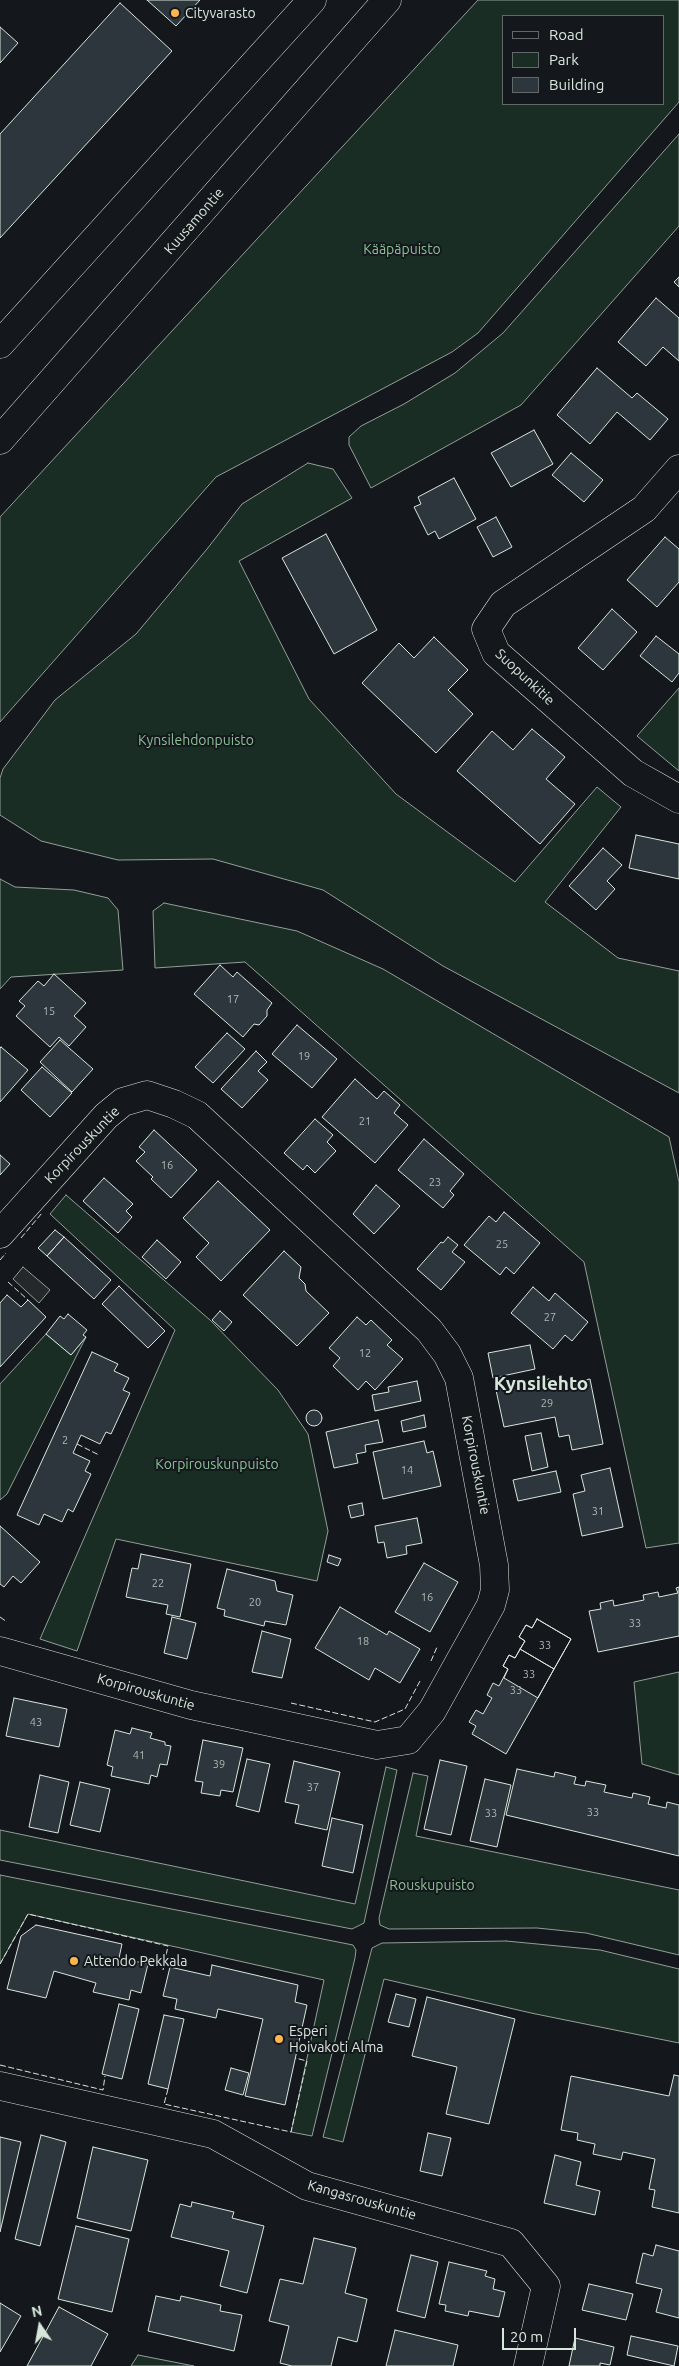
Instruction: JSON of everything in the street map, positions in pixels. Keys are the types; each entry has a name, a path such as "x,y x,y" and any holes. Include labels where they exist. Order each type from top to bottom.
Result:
{"main road":[{"path":"0,344 312,0"},
{"name":"Kuusamontie","path":"0,440 387,0"},
{"name":"Suopunkitie","path":"679,468 644,509 503,604 486,629 496,654 633,773 679,799"},
{"name":"Korpirouskuntie","path":"0,1234 106,1116 124,1102 147,1095 174,1104 197,1115 429,1330 447,1354 459,1378 494,1565 495,1590 491,1605 432,1711 408,1740 378,1745 191,1705 0,1651"},
{"name":"Kangasrouskuntie","path":"0,2086 212,2134 307,2186 511,2243 546,2286 528,2366"}],"green space":[{"name":"Kääpäpuisto","path":"478,0 679,0 679,102 478,333 452,352 216,477 0,722 0,517"},
{"path":"679,134 679,226 521,405 371,488 349,445 349,437 361,426 404,404 455,373 503,333"},
{"name":"Kynsilehdonpuisto","path":"308,463 333,469 352,498 239,561 309,699 396,794 515,882 597,787 621,807 545,902 618,958 679,971 679,1093 443,966 323,890 213,859 118,860 41,841 0,815 0,778 3,769 55,700 136,634 242,504"},
{"path":"679,688 679,771 637,736"},
{"path":"0,879 15,887 74,890 108,898 118,910 123,970 11,977 0,989"},
{"path":"164,903 297,931 383,969 669,1137 679,1182 679,1543 646,1548 584,1262 245,962 155,968 153,911"},
{"name":"Korpirouskunpuisto","path":"66,1195 210,1320 278,1390 308,1434 328,1531 317,1581 116,1539 77,1651 40,1639 175,1330 50,1214"},
{"path":"46,1334 71,1355 86,1337 7,1494 0,1500 0,1384"},
{"path":"679,1672 679,1775 642,1764 634,1682"},
{"name":"Rouskupuisto","path":"386,1767 397,1770 364,1923 352,1929 0,1860 0,1830 355,1904"},
{"name":"Rouskupuisto","path":"413,1773 428,1776 416,1836 679,1890 679,1955 586,1933 537,1928 389,1929 380,1925 379,1918"},
{"path":"0,1875 353,1945 356,1950 355,1958 312,2136 291,2132 324,1980 28,1914 0,1964"},
{"path":"506,1941 600,1950 679,1969 679,2043 531,2013 384,1979 343,2142 323,2137 372,1948 382,1943"},
{"path":"138,2355 194,2366 131,2366"}],"shaded area":[{"path":"23,1267 50,1290 39,1303 13,1279"}],"building":[{"name":"Cityvarasto","path":"147,0 200,0 176,26"},
{"path":"120,3 172,51 0,238 0,134"},
{"path":"0,27 18,43 0,63"},
{"path":"679,277 679,287 674,282"},
{"path":"656,298 679,318 679,361 663,347 646,366 618,342"},
{"path":"597,368 632,398 637,393 668,419 650,440 617,412 590,444 557,415"},
{"path":"534,430 553,464 511,487 491,453"},
{"path":"571,453 603,480 584,502 552,475"},
{"path":"454,478 476,519 439,539 435,531 428,535 414,507 421,504 418,497"},
{"path":"496,517 512,547 493,557 477,527"},
{"path":"326,534 377,630 334,654 282,558"},
{"path":"665,537 679,549 679,582 657,607 627,580"},
{"path":"612,609 637,632 603,670 578,648"},
{"path":"656,636 679,654 679,673 672,682 640,656"},
{"path":"434,637 468,670 448,690 473,714 436,753 362,683 399,643 414,658"},
{"path":"532,729 565,757 546,779 575,804 540,844 457,771 492,731 513,750"},
{"path":"636,835 679,844 679,879 629,868"},
{"path":"603,848 622,865 607,881 615,889 596,910 569,886"},
{"path":"220,965 233,977 237,972 272,1003 267,1010 267,1016 259,1025 254,1024 243,1037 194,994"},
{"path":"54,974 86,1003 74,1016 86,1027 69,1046 59,1037 50,1047 16,1016 25,1006 19,1001 38,981 44,986"},
{"path":"297,1025 337,1059 312,1088 272,1054"},
{"path":"227,1033 245,1049 213,1083 195,1067"},
{"path":"60,1040 93,1069 72,1092 40,1062"},
{"path":"0,1048 28,1070 0,1102"},
{"path":"256,1051 267,1062 258,1071 268,1080 242,1108 221,1089"},
{"path":"42,1067 72,1093 50,1117 21,1090"},
{"path":"355,1079 377,1099 384,1091 400,1105 394,1113 408,1125 375,1163 322,1117"},
{"path":"315,1119 333,1135 327,1142 336,1151 315,1173 307,1165 303,1170 284,1153"},
{"path":"154,1130 197,1170 171,1198 136,1161 145,1152 139,1147"},
{"path":"424,1139 464,1174 450,1191 454,1195 443,1208 398,1170"},
{"path":"0,1155 10,1164 0,1175"},
{"path":"104,1178 133,1204 126,1211 132,1217 118,1233 83,1201"},
{"path":"218,1181 270,1230 221,1281 196,1257 209,1243 183,1218"},
{"path":"376,1185 400,1206 374,1234 353,1214"},
{"path":"504,1212 540,1243 514,1274 506,1267 500,1275 464,1245 489,1216 496,1222"},
{"path":"55,1230 64,1237 47,1256 38,1248"},
{"path":"64,1237 111,1280 94,1299 47,1256"},
{"path":"448,1237 458,1245 452,1252 465,1262 441,1290 417,1269 441,1242 443,1243"},
{"path":"157,1240 181,1262 166,1279 142,1257"},
{"path":"284,1251 301,1267 299,1278 305,1284 306,1291 329,1313 297,1346 243,1295"},
{"path":"119,1286 165,1331 148,1348 102,1304"},
{"path":"533,1287 549,1301 555,1293 588,1322 572,1341 565,1335 553,1349 511,1313"},
{"path":"7,1295 21,1307 28,1300 46,1317 0,1367 0,1303"},
{"path":"220,1311 232,1322 224,1331 212,1320"},
{"path":"68,1314 87,1330 83,1335 86,1337 71,1355 46,1334 60,1316 64,1319"},
{"path":"357,1317 366,1325 371,1320 392,1340 387,1345 403,1359 375,1390 366,1381 358,1390 333,1366 340,1358 329,1348"},
{"path":"530,1345 535,1369 493,1378 488,1353"},
{"path":"92,1352 118,1364 114,1371 129,1378 123,1390 130,1393 111,1434 106,1432 100,1444 81,1435 73,1453 90,1461 85,1471 91,1474 73,1512 68,1509 62,1522 44,1514 39,1525 17,1515"},
{"path":"549,1379 550,1387 590,1379 603,1444 572,1450 569,1435 559,1437 555,1417 504,1427 496,1390"},
{"path":"417,1381 421,1401 375,1411 372,1395 389,1392 388,1387"},
{"path":"314,1410 322,1418 314,1426 306,1418"},
{"path":"424,1415 426,1427 403,1432 401,1421"},
{"path":"378,1420 383,1442 365,1445 366,1452 356,1454 358,1463 334,1468 326,1432"},
{"path":"541,1433 548,1467 532,1471 525,1436"},
{"path":"424,1441 427,1453 433,1451 441,1486 383,1499 373,1452"},
{"path":"610,1468 623,1527 582,1536 573,1494 585,1491 581,1475"},
{"path":"556,1471 561,1492 518,1501 513,1480"},
{"path":"362,1503 364,1515 351,1518 348,1506"},
{"path":"417,1518 422,1543 406,1546 407,1554 387,1558 384,1542 378,1543 375,1526"},
{"path":"0,1526 40,1562 21,1583 13,1576 4,1587 0,1584"},
{"path":"141,1554 191,1564 180,1617 166,1614 168,1605 126,1597 132,1568 138,1569"},
{"path":"329,1555 341,1559 338,1566 327,1562"},
{"path":"424,1563 458,1582 430,1632 395,1612"},
{"path":"227,1569 275,1581 277,1591 293,1595 286,1625 265,1621 264,1626 224,1616 225,1610 217,1608"},
{"path":"679,1587 679,1636 598,1652 589,1611 601,1609 600,1603 613,1600 614,1606 644,1600 643,1595 658,1592 659,1597 678,1593 676,1588"},
{"path":"340,1607 387,1635 389,1631 420,1649 400,1683 375,1668 369,1680 315,1648"},
{"path":"172,1617 196,1623 187,1659 164,1653"},
{"path":"537,1619 571,1639 506,1754 472,1734 476,1726 469,1722 476,1710 483,1714 492,1698 487,1695 493,1683 499,1686 508,1669 503,1666 509,1655 515,1658 525,1641 519,1637 526,1625 532,1628"},
{"path":"537,1619 571,1639 554,1669 520,1649 525,1641 519,1637 526,1625 532,1628"},
{"path":"262,1631 291,1639 282,1678 252,1672"},
{"path":"520,1649 554,1669 538,1698 504,1678 508,1669 503,1666 509,1655 515,1658"},
{"path":"14,1698 67,1709 59,1747 6,1736"},
{"path":"132,1728 152,1733 150,1738 165,1742 165,1745 171,1746 167,1765 160,1764 157,1777 151,1775 149,1784 111,1776 113,1767 107,1765 115,1730 130,1734"},
{"path":"203,1740 243,1748 233,1792 221,1790 220,1796 201,1793 203,1782 195,1781"},
{"path":"247,1759 270,1764 259,1812 236,1806"},
{"path":"440,1760 467,1766 451,1835 424,1829"},
{"path":"294,1761 340,1772 327,1830 295,1823 299,1805 285,1802"},
{"path":"517,1769 554,1777 555,1772 576,1777 574,1784 585,1786 586,1781 606,1785 604,1792 632,1798 633,1793 650,1797 648,1804 666,1808 667,1802 679,1805 679,1856 506,1815"},
{"path":"40,1775 69,1782 58,1833 29,1827"},
{"path":"485,1779 511,1785 497,1847 470,1841"},
{"path":"80,1782 110,1789 100,1832 70,1825"},
{"path":"332,1818 363,1825 353,1873 322,1866"},
{"name":"Attendo Pekkala","path":"36,1925 122,1944 119,1958 148,1964 141,1993 131,1990 129,2000 93,1992 96,1983 54,1971 46,1998 7,1989 21,1936"},
{"name":"Esperi Hoivakoti Alma","path":"212,1965 298,1985 295,2002 307,2005 285,2105 245,2096 263,2019 218,2009 216,2018 175,2009 177,1999 163,1996 170,1967 210,1976"},
{"path":"396,1994 416,1999 409,2027 388,2022"},
{"path":"427,1997 515,2019 489,2124 446,2114 457,2067 412,2056"},
{"path":"119,2004 139,2009 122,2079 102,2074"},
{"path":"164,2015 184,2019 168,2089 148,2084"},
{"path":"231,2068 249,2073 243,2095 225,2090"},
{"path":"674,2075 679,2076 679,2213 652,2207 655,2190 649,2189 655,2159 623,2152 621,2160 593,2154 595,2144 577,2140 578,2133 561,2130 571,2076 669,2096"},
{"path":"428,2133 451,2138 442,2176 420,2171"},
{"path":"41,2135 66,2142 40,2246 15,2239"},
{"path":"0,2137 21,2142 0,2232"},
{"path":"93,2147 148,2160 131,2231 77,2218"},
{"path":"555,2155 581,2162 576,2185 600,2191 595,2215 544,2203"},
{"path":"192,2202 234,2212 232,2218 264,2226 247,2293 220,2286 229,2251 171,2237 180,2204 191,2207"},
{"path":"76,2226 129,2239 112,2312 58,2299"},
{"path":"314,2238 356,2248 345,2293 367,2299 357,2342 338,2337 331,2366 292,2366 280,2363 289,2326 269,2321 280,2279 303,2284"},
{"path":"656,2245 679,2251 679,2318 656,2312 662,2289 636,2283 643,2253 653,2256"},
{"path":"411,2255 438,2262 425,2318 397,2311"},
{"path":"449,2262 487,2271 485,2276 495,2279 493,2289 505,2292 499,2317 469,2311 468,2316 445,2311 446,2305 439,2304"},
{"path":"589,2284 633,2294 626,2320 582,2310"},
{"path":"156,2296 180,2301 181,2296 221,2305 220,2311 242,2315 234,2351 148,2331"},
{"path":"0,2303 21,2316 0,2352"},
{"path":"59,2307 108,2334 91,2366 27,2366"},
{"path":"395,2330 458,2345 453,2366 386,2366"},
{"path":"631,2336 678,2346 674,2366 627,2355"},
{"path":"575,2338 614,2347 610,2365 600,2363 600,2366 569,2366"}],"fence":[{"path":"21,1238 42,1213"},
{"path":"0,1260 6,1253"},
{"path":"8,1282 28,1300"},
{"path":"77,1444 99,1455"},
{"path":"0,1617 7,1622"},
{"path":"431,1661 437,1647"},
{"path":"291,1703 375,1722 405,1709 420,1681"},
{"path":"0,1964 28,1914 168,1946 163,1970"},
{"path":"168,2089 164,2104 291,2132 307,2061 295,2058"},
{"path":"0,2065 103,2090 105,2076"}],"place":[{"name":"Cityvarasto","path":"175,13"},
{"name":"Attendo Pekkala","path":"74,1961"},
{"name":"Esperi Hoivakoti Alma","path":"279,2039"}],"district":[{"name":"Kynsilehto","path":"541,1384"}]}
